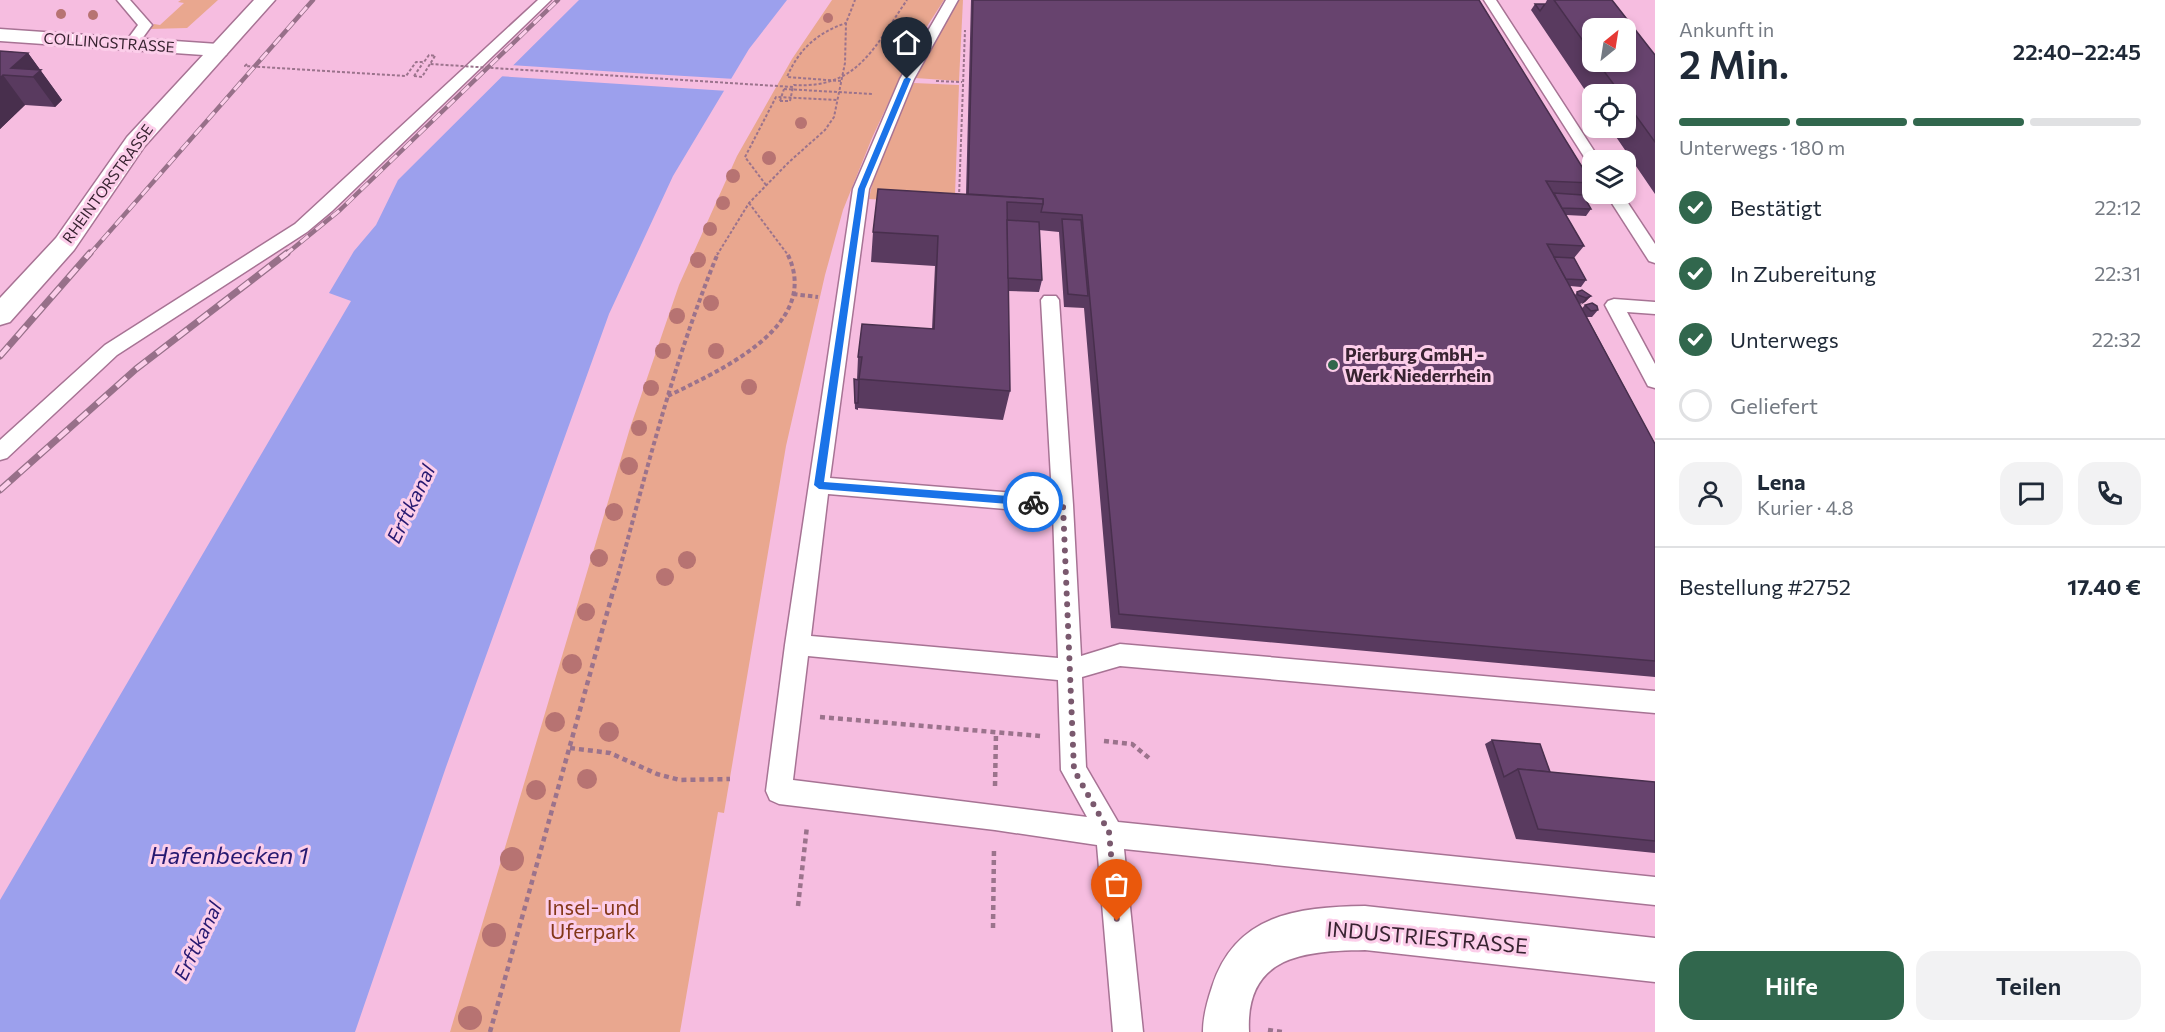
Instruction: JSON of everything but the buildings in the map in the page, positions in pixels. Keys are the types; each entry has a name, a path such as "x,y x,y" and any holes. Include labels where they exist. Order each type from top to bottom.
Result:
{"main road":[{"name":"RHEINTORSTRASSE","path":"0,315 65,244 135,142 266,0"},
{"name":"COLLINGSTRASSE","path":"0,35 218,50"},
{"name":"INDUSTRIESTRASSE","path":"1226,1032 1233,986 1253,953 1287,935 1320,928 1365,928 1655,960"}],"lane":[{"path":"0,452 111,350 301,228 545,0"},
{"path":"952,0 907,79 861,189 797,645 779,791 1109,832 1158,841 1655,891"},
{"path":"1490,0 1587,150"},
{"path":"127,4 145,25 130,44"},
{"path":"1621,204 1655,256"},
{"path":"1050,300 1063,505 1074,770 1109,832 1128,1032"},
{"path":"1655,308 1614,305 1655,381"},
{"path":"819,485 1063,505"},
{"path":"797,645 1070,670 1120,655 1655,702"}],"path":[{"path":"490,1032 668,396 703,289 718,252 749,203 789,162 825,130 834,117 841,81 846,23 855,0"},
{"path":"430,64 793,87 794,85 825,84 850,74 907,0"},
{"path":"841,81 787,77 791,66 810,40 821,32 846,23"},
{"path":"959,201 965,24"},
{"path":"429,55 435,56 422,76 414,76 424,62 429,55"},
{"path":"252,59 245,66 406,76 416,62 424,62"},
{"path":"793,87 790,101 780,101 784,89 822,91"},
{"path":"766,185 745,157 776,97 838,100"},
{"path":"668,396 749,353 762,343 786,312 793,294 793,266 788,255 749,203"},
{"path":"793,294 820,297"},
{"path":"813,715 1132,744 1149,758"},
{"path":"570,748 610,753 657,774 680,780 730,779"}],"green space":[{"path":"181,0 218,0 187,28 149,29 154,24 160,25 184,3 178,2"},
{"name":"Insel- und Uferpark","path":"832,0 944,0 926,28 872,138 843,210 825,275 786,446 724,813 718,812 680,1032 450,1032 630,428 679,285 737,156 792,59"},
{"path":"959,0 963,0 959,81 915,78"},
{"path":"914,83 959,85 955,195 905,201 869,199 882,154"}],"water":[{"name":"Hafenbecken 1","path":"579,0 787,0 749,49 673,176 609,314 446,767 355,1032 0,1032 0,900 351,301 329,293 354,251 376,225 398,180"}],"pier":[{"path":"510,65 735,79 728,91 498,76"}],"railway":[{"path":"89,255 313,0"},
{"path":"285,255 340,210 558,0"},
{"path":"0,356 90,253"},
{"path":"0,490 136,369 287,253"}],"way so far":[{"path":"1033,502 1063,505 1074,770 1109,832 1117,921"}],"place":[{"name":"Pierburg GmbH - Werk Niederrhein","path":"1333,365"}],"route":[{"path":"907,79 861,189 819,485 1033,502"}],"water label":[{"name":"Erftkanal","path":"411,504"},
{"name":"Erftkanal","path":"198,941"}]}
